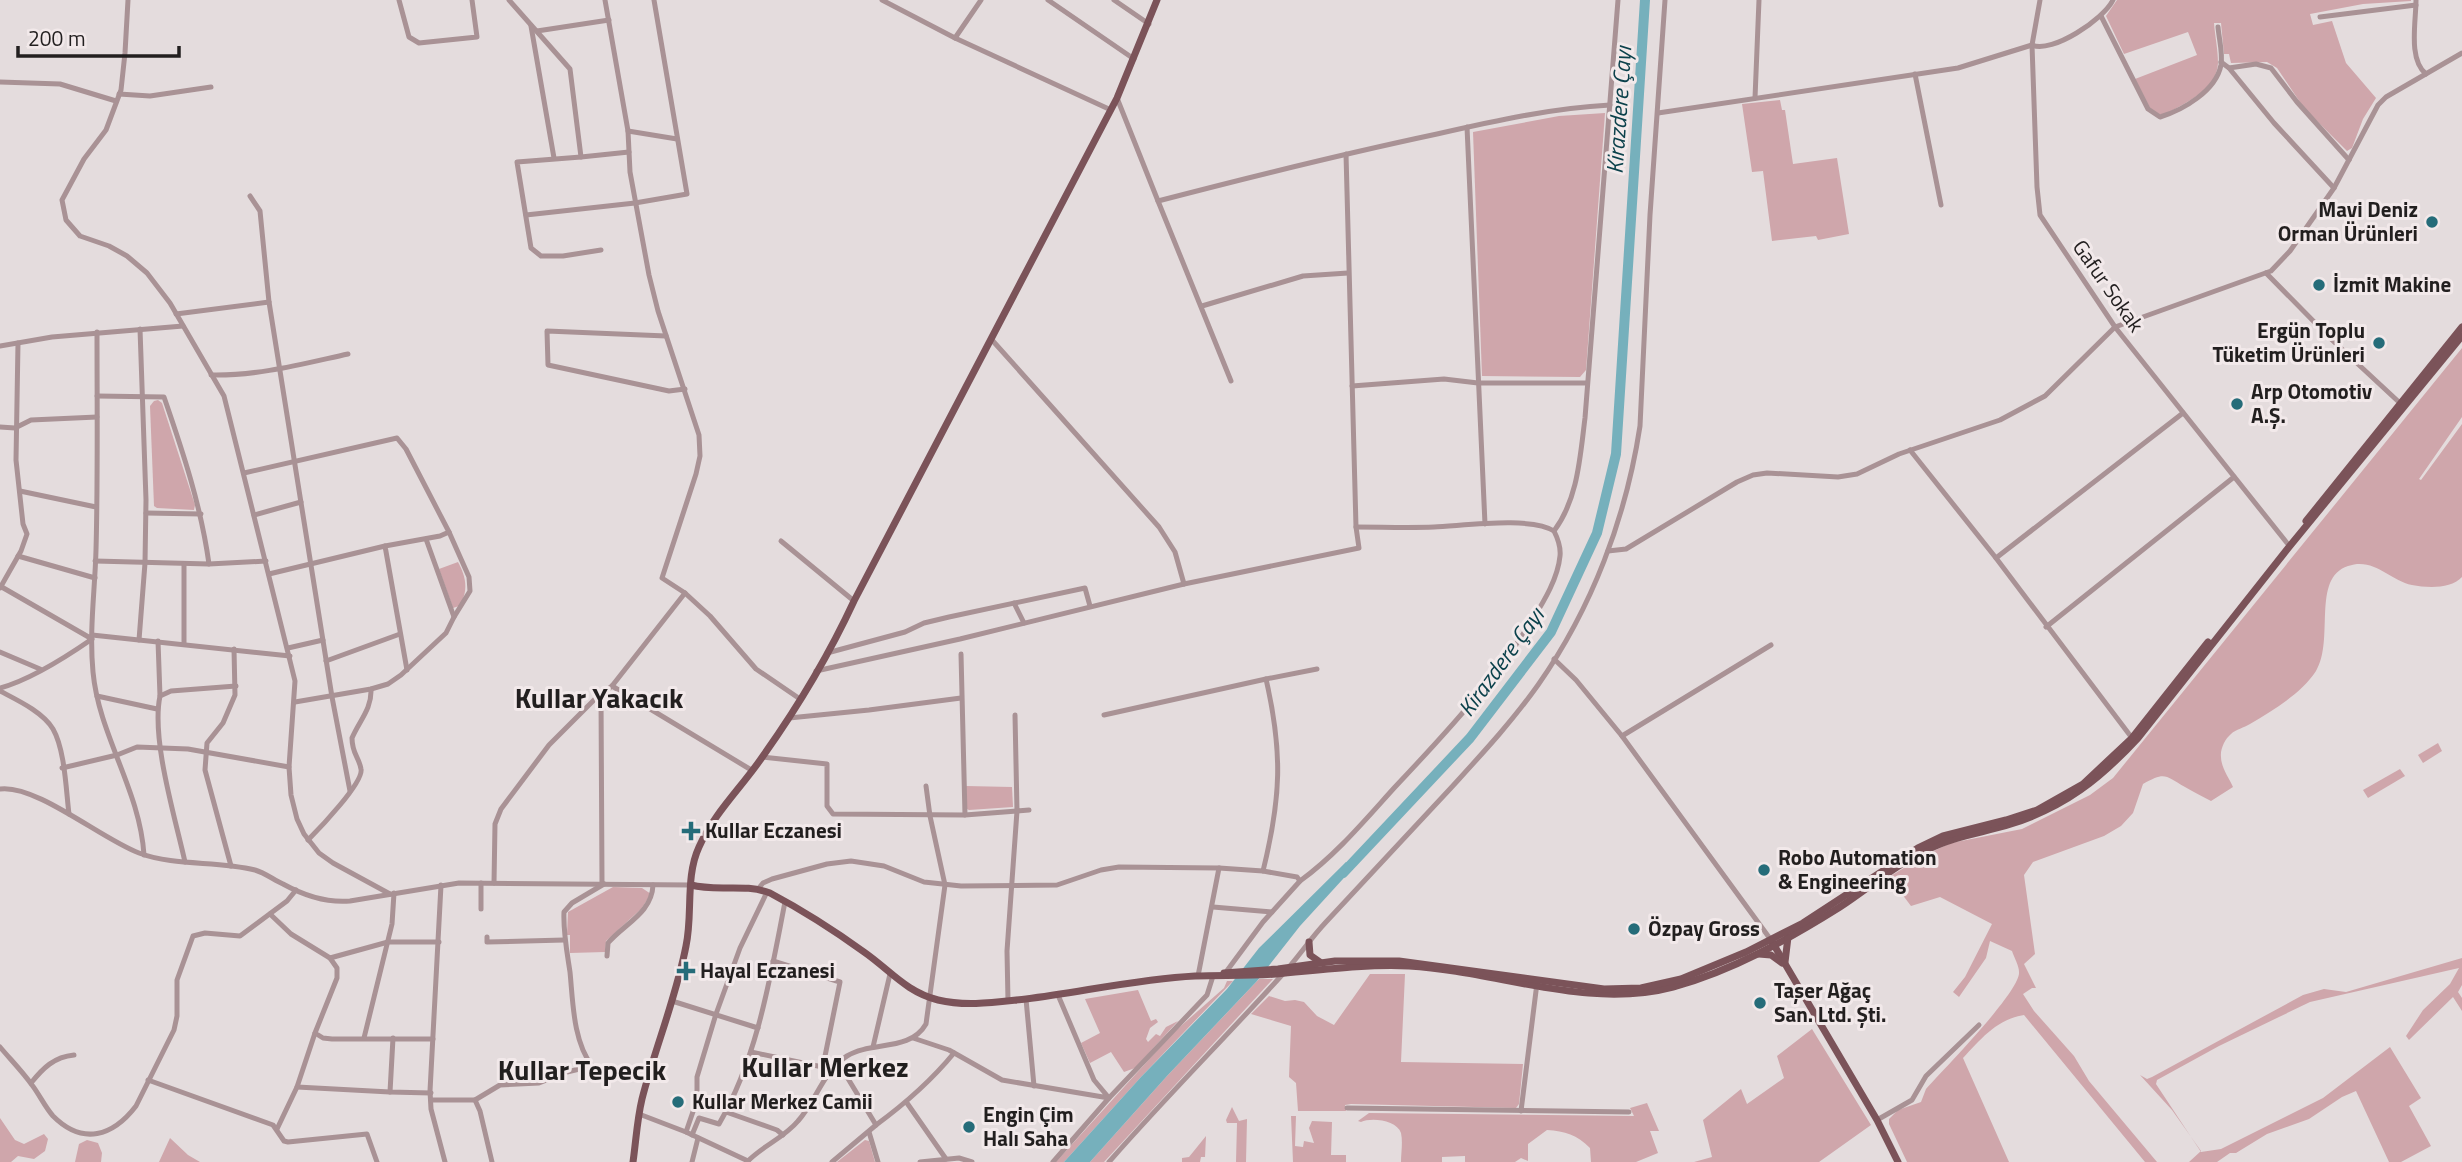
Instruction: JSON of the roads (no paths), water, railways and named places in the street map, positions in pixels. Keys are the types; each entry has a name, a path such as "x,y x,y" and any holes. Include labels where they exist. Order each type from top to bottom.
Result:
{"main road":[{"path":"633,1162 639,1114 673,1001 686,946 695,857 705,835 789,718 827,653 1111,110 1157,0"},
{"path":"1282,971 1320,962 1410,961 1605,994 1640,993 1688,982 1755,954 1838,902 1894,862 1943,836 2027,813 2064,796 2083,784 2132,738 2462,327"},
{"path":"691,886 709,889 758,889 767,892 863,951 912,990 930,998 965,1004 1026,999 1198,976 1339,968 1411,967 1604,989 1651,986 1694,974 1788,937 1841,907 1897,867 1945,841 2039,814 2086,788 2138,738 2289,547 2462,336"},
{"path":"1785,966 1788,937"},
{"path":"1308,942 1310,956 1320,962"},
{"path":"1772,942 1877,1120 1898,1162"},
{"path":"1755,954 1771,955 1785,966"}],"street":[{"path":"128,0 125,53 118,98 106,130 84,159 62,200 66,220 80,236 109,246 127,256 147,273 176,314 224,396 295,681 289,767 291,795 297,819 318,853 332,863 392,893"},
{"path":"399,0 409,37 419,43 477,37 472,0"},
{"path":"509,0 570,69 581,157"},
{"path":"526,215 687,194 654,0"},
{"path":"881,0 955,38 1111,110"},
{"path":"955,38 981,0"},
{"path":"1048,0 1134,59"},
{"path":"1114,0 1149,24"},
{"path":"1554,531 1567,512 1581,448 1618,0"},
{"path":"1108,1162 1491,744 1525,702 1554,659 1590,594 1608,551 1629,482 1640,426 1650,215 1665,0"},
{"path":"1755,98 1759,0"},
{"name":"Gafur Sokak","path":"2040,0 2032,45 2039,211 2115,327 2287,543"},
{"path":"1658,113 1958,68 2032,45 2043,47 2093,24 2113,0"},
{"path":"607,1 628,131 635,202 649,275 699,435 700,456 696,474 662,578 685,593 710,616 756,669 800,699"},
{"path":"2320,17 2416,3 2416,58 2419,69 2426,74"},
{"path":"2101,16 2148,109 2157,117 2169,114 2203,94 2216,78 2221,62 2218,27"},
{"path":"537,31 609,20"},
{"path":"531,24 554,158"},
{"path":"1608,551 1626,549 1753,475 1767,473 1848,476 1910,450 2000,420 2051,391 2115,327 2266,273 2278,265 2290,251 2333,188 2367,122 2385,97 2462,53"},
{"path":"2221,62 2333,188"},
{"path":"2229,68 2256,64 2271,68 2297,102 2349,160"},
{"path":"1914,74 1941,205"},
{"path":"0,82 60,85 118,98 211,87"},
{"path":"1117,98 1231,381"},
{"path":"1158,201 1467,127 1568,109 1610,105"},
{"path":"1467,127 1485,524"},
{"path":"628,131 677,139"},
{"path":"601,250 563,256 541,256 531,248 517,162 629,152"},
{"path":"816,671 960,639 1184,583 1359,548 1356,527 1346,154"},
{"path":"250,196 260,211 280,369 326,661 350,791"},
{"path":"2266,273 2331,340 2401,404"},
{"path":"1202,306 1303,276 1348,274"},
{"path":"176,314 270,302"},
{"path":"0,346 97,332 183,326"},
{"path":"139,639 146,513 140,329"},
{"path":"666,336 547,331 548,365 669,391 684,389"},
{"path":"97,332 92,637 97,696 137,811 144,855"},
{"path":"992,340 1159,527 1175,552 1184,583"},
{"path":"18,343 15,428 23,524 27,534 0,587 92,637 139,639 290,656"},
{"path":"211,375 237,376 348,354"},
{"path":"1352,386 1426,379 1478,383 1587,383"},
{"path":"97,396 164,397 187,462 201,514 209,564"},
{"path":"1996,558 2183,412"},
{"path":"0,428 15,428 31,420 97,417"},
{"path":"244,473 397,438 406,449 449,531 469,577 470,591 446,634 388,684 371,690 295,702"},
{"path":"1910,450 1996,558 2132,738"},
{"path":"2046,627 2234,477"},
{"path":"20,491 96,507"},
{"path":"254,515 301,502"},
{"path":"146,513 201,514"},
{"path":"1230,973 1273,912 1300,880 1328,858 1389,794 1499,670 1542,603 1561,554 1554,531 1538,525 1356,527"},
{"path":"269,573 385,546 440,537 449,531"},
{"path":"426,539 454,617"},
{"path":"781,541 854,601"},
{"path":"385,546 407,670"},
{"path":"18,556 94,578"},
{"path":"95,561 184,564 266,561"},
{"path":"184,564 184,644"},
{"path":"827,653 905,632 948,617 1085,588 1090,606"},
{"path":"494,883 498,814 549,745 612,686 685,593"},
{"path":"1014,603 1024,623"},
{"path":"326,661 400,634"},
{"path":"0,689 63,659 92,637"},
{"path":"288,648 323,640"},
{"path":"158,642 160,696 157,709 164,772 185,862"},
{"path":"1622,736 1770,645"},
{"path":"231,866 205,770 205,754 206,743 223,723 231,708 236,686 234,649"},
{"path":"0,652 40,669"},
{"path":"961,654 965,815"},
{"path":"1554,659 1576,680 1622,736 1772,942"},
{"path":"1104,715 1317,668"},
{"path":"1263,871 1276,817 1278,782 1276,734 1266,679"},
{"path":"160,696 172,691 236,686"},
{"path":"612,686 753,771"},
{"path":"0,689 27,706 51,727 58,742 69,814"},
{"path":"308,840 361,779 362,769 354,754 352,738 372,699 371,690"},
{"path":"601,695 604,883"},
{"path":"97,696 157,709"},
{"path":"789,718 961,698"},
{"path":"1008,1001 1010,886 1017,811 1015,715"},
{"path":"62,768 117,755 137,747 188,750 289,767"},
{"path":"762,757 827,764 827,806 833,814 930,816 1029,810"},
{"path":"639,1114 748,1161 766,1145 783,1135 806,1111 838,1062 855,1052 918,1035 926,1024 945,885 926,786"},
{"path":"0,789 13,788 69,814 144,855 257,870 296,890 337,902 441,885 481,883 691,886"},
{"path":"758,889 765,882 842,862 878,864 924,882 945,885 1064,884 1084,875 1119,867 1263,871 1292,875 1300,880"},
{"path":"1198,976 1219,868"},
{"path":"481,883 481,909"},
{"path":"592,1066 584,1053 575,1019 565,940 565,909 604,883"},
{"path":"607,957 607,943 645,909 652,896 653,884"},
{"path":"441,885 431,1097 444,1162"},
{"path":"0,1047 31,1083 55,1118 84,1134 95,1135 112,1129 128,1117 140,1100 176,1025 177,980 193,936 205,933 240,936 270,915 296,890"},
{"path":"686,1132 697,1100 697,1077 716,1014 740,948 767,892"},
{"path":"364,1038 388,942 394,909 392,893"},
{"path":"692,1162 699,1118 719,1124 751,1052 785,902"},
{"path":"1213,907 1273,912"},
{"path":"270,915 290,933 330,958 337,968 337,978 315,1033 298,1087 277,1129"},
{"path":"487,937 488,942 565,940"},
{"path":"330,958 388,942 439,942"},
{"path":"773,961 839,982 823,1066"},
{"path":"873,1047 890,974"},
{"path":"1053,1162 1109,1098 1208,995 1213,976"},
{"path":"1521,1111 1537,982"},
{"path":"1058,995 1094,1080 1109,1098"},
{"path":"1026,999 1034,1086"},
{"path":"673,1001 758,1028"},
{"path":"1877,1120 1913,1100 1926,1076 1979,1025"},
{"path":"315,1033 326,1038 432,1039"},
{"path":"390,1092 393,1038"},
{"path":"913,1038 954,1053 995,1077 1109,1098"},
{"path":"751,1052 832,1069"},
{"path":"832,1162 907,1103 929,1083 954,1053"},
{"path":"31,1083 49,1063 74,1055"},
{"path":"838,1062 876,1125"},
{"path":"298,1087 475,1100 500,1085 539,1083 592,1066 648,1080"},
{"path":"148,1080 272,1125 282,1139 288,1142 367,1133 377,1162"},
{"path":"475,1100 492,1162"},
{"path":"907,1103 946,1158"},
{"path":"1348,1108 1629,1112"},
{"path":"726,1112 777,1130 783,1135"},
{"path":"870,1132 878,1162"},
{"path":"920,1162 946,1158 966,1158 972,1162"}],"water":[{"path":"1346,862 1353,868 1300,926 1257,981 1090,1162 1064,1162 1141,1077 1227,989 1259,948"}],"waterway":[{"name":"Kirazdere Çayı","path":"1343,873 1470,738 1551,632 1597,533 1616,454 1645,0"}],"place":[{"name":"Mavi Deniz Orman Ürünleri","path":"2432,222"},
{"name":"İzmit Makine","path":"2319,285"},
{"name":"Ergün Toplu Tüketim Ürünleri","path":"2379,343"},
{"name":"Arp Otomotiv A.Ş.","path":"2237,404"},
{"name":"Kullar Eczanesi","path":"691,831"},
{"name":"Robo Automation & Engineering","path":"1764,870"},
{"name":"Özpay Gross","path":"1634,929"},
{"name":"Hayal Eczanesi","path":"686,971"},
{"name":"Taşer Ağaç San. Ltd. Şti.","path":"1760,1003"},
{"name":"Kullar Merkez Camii","path":"678,1102"},
{"name":"Engin Çim Halı Saha","path":"969,1127"}],"district":[{"name":"Kullar Yakacık","path":"599,698"},
{"name":"Kullar Merkez","path":"825,1067"},
{"name":"Kullar Tepecik","path":"582,1070"}]}
